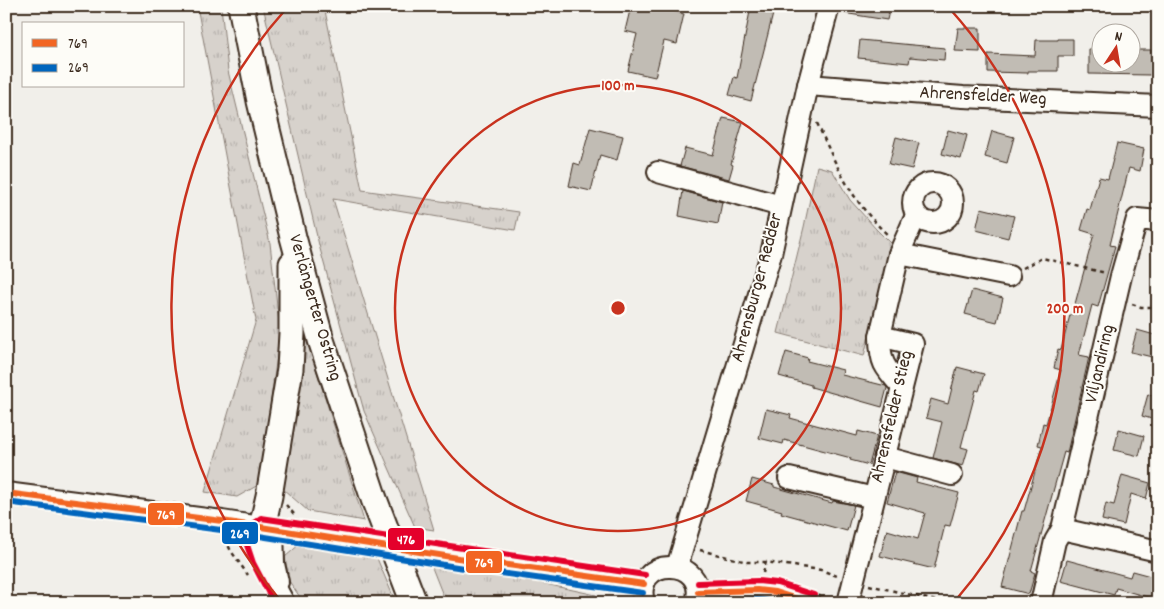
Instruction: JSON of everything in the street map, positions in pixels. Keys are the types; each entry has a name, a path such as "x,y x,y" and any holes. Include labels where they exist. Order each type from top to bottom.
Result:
{"main road":[{"name":"Verlängerter Ostring","path":"241,6 260,101 293,237 321,340 374,499 414,603"},
{"path":"268,528 269,496 290,369 293,237"}],"street":[{"name":"Ahrensburger Redder","path":"677,566 771,254 808,85 828,6"},
{"name":"Ahrensfelder Weg","path":"808,85 962,97 1158,106"},
{"path":"658,172 781,206"},
{"name":"Ahrensfelder Stieg","path":"848,603 913,344 880,336 902,249 913,222 918,217"},
{"name":"Viljandiring","path":"1040,603 1054,541 1062,529 1121,276 1137,219 1158,221"},
{"path":"902,249 1009,276"},
{"path":"880,336 880,353 886,369 902,386"},
{"path":"885,457 952,475"},
{"path":"789,478 874,498"},
{"path":"6,493 222,521 339,539 458,558 644,594 648,577 660,567 677,566 685,570 696,583 697,597 757,590 775,592 811,603"},
{"path":"268,528 256,544 261,560 282,600"},
{"path":"1062,529 1158,551"}],"path":[{"path":"816,122 852,196 902,249"},
{"path":"1009,276 1042,258 1121,276"},
{"path":"1131,303 1140,307 1158,307"},
{"path":"222,521 224,537 230,551 252,581"},
{"path":"683,546 747,562 766,562 821,570 853,581 945,603"}],"green space":[{"path":"197,6 221,6 228,71 270,243 280,332 260,484 237,497 205,492 256,320"},
{"path":"263,6 324,6 362,190 519,212 515,230 333,199 434,530 415,527 364,411 319,245"},
{"path":"817,166 832,170 850,200 891,244 864,356 778,333"},
{"path":"306,337 364,521 308,511 283,489"},
{"path":"301,543 345,547 376,556 396,603 304,603 289,581 285,557"},
{"path":"431,565 485,571 596,595 604,603 446,603"}],"building":[{"path":"631,6 652,6 684,14 677,44 664,41 655,77 628,71 637,34 625,31"},
{"path":"751,6 775,6 751,101 729,95 734,77 737,78"},
{"path":"843,6 890,6 887,20 843,13"},
{"path":"958,28 980,28 980,52 955,51"},
{"path":"1073,39 1073,56 1058,56 1058,71 1028,71 1028,73 988,72 988,54 1035,56 1036,40"},
{"path":"860,40 945,48 944,60 910,57 909,63 858,58"},
{"path":"1089,49 1092,49 1092,72 1142,72 1142,50 1151,50 1151,75 1089,74"},
{"path":"723,118 743,122 731,164 733,165 729,179 680,166 685,148 713,155"},
{"path":"590,128 623,136 617,160 600,155 591,191 569,186 574,163 580,165"},
{"path":"948,130 967,135 961,159 942,154"},
{"path":"992,131 1014,137 1007,163 985,157"},
{"path":"896,137 919,143 912,169 889,164"},
{"path":"1117,143 1144,149 1140,171 1129,168 1110,245 1115,246 1098,307 1092,305 1079,355 1089,357 1067,453 1064,452 1031,571 1035,573 1029,594 1002,587 1022,511 1024,511 1042,446 1038,445 1043,423 1046,424 1061,370 1054,368 1058,349 1061,350 1070,315 1072,315 1094,234 1081,230 1087,209 1090,210 1099,177 1108,179"},
{"path":"683,191 722,202 718,224 679,216"},
{"path":"981,208 1014,216 1008,238 976,230"},
{"path":"972,290 1003,298 997,322 965,314"},
{"path":"1137,330 1158,336 1152,357 1131,352"},
{"path":"786,352 808,358 807,361 843,370 842,375 886,386 882,407 779,376"},
{"path":"957,367 984,374 979,391 976,390 961,447 968,449 963,466 933,458 942,422 926,418 931,399 948,404"},
{"path":"1148,394 1158,397 1158,421 1142,416"},
{"path":"766,409 791,415 790,418 857,436 858,431 877,436 869,465 850,460 851,458 784,440 783,444 759,438"},
{"path":"1119,429 1144,436 1139,456 1114,450"},
{"path":"895,472 917,478 916,482 959,493 950,526 945,525 934,569 880,556 887,530 918,539 925,513 887,502"},
{"path":"1122,475 1150,483 1146,499 1131,494 1124,525 1102,520 1106,503 1114,505"},
{"path":"752,479 832,503 833,501 854,505 847,531 781,513 782,511 746,501"},
{"path":"1067,560 1130,577 1132,571 1158,578 1158,600 1116,588 1114,595 1061,581"}],"transit line":[{"name":"769","path":"6,493 222,521 458,558 644,584"},
{"name":"269","path":"6,502 221,530 457,567 643,593"},
{"name":"476","path":"274,603 253,563 247,545 254,523 261,518 645,575"},
{"name":"476","path":"698,583 758,581 777,583 814,595"},
{"name":"769","path":"698,592 757,590 775,592 810,603"},
{"name":"269","path":"698,601 757,599 780,603"}]}
